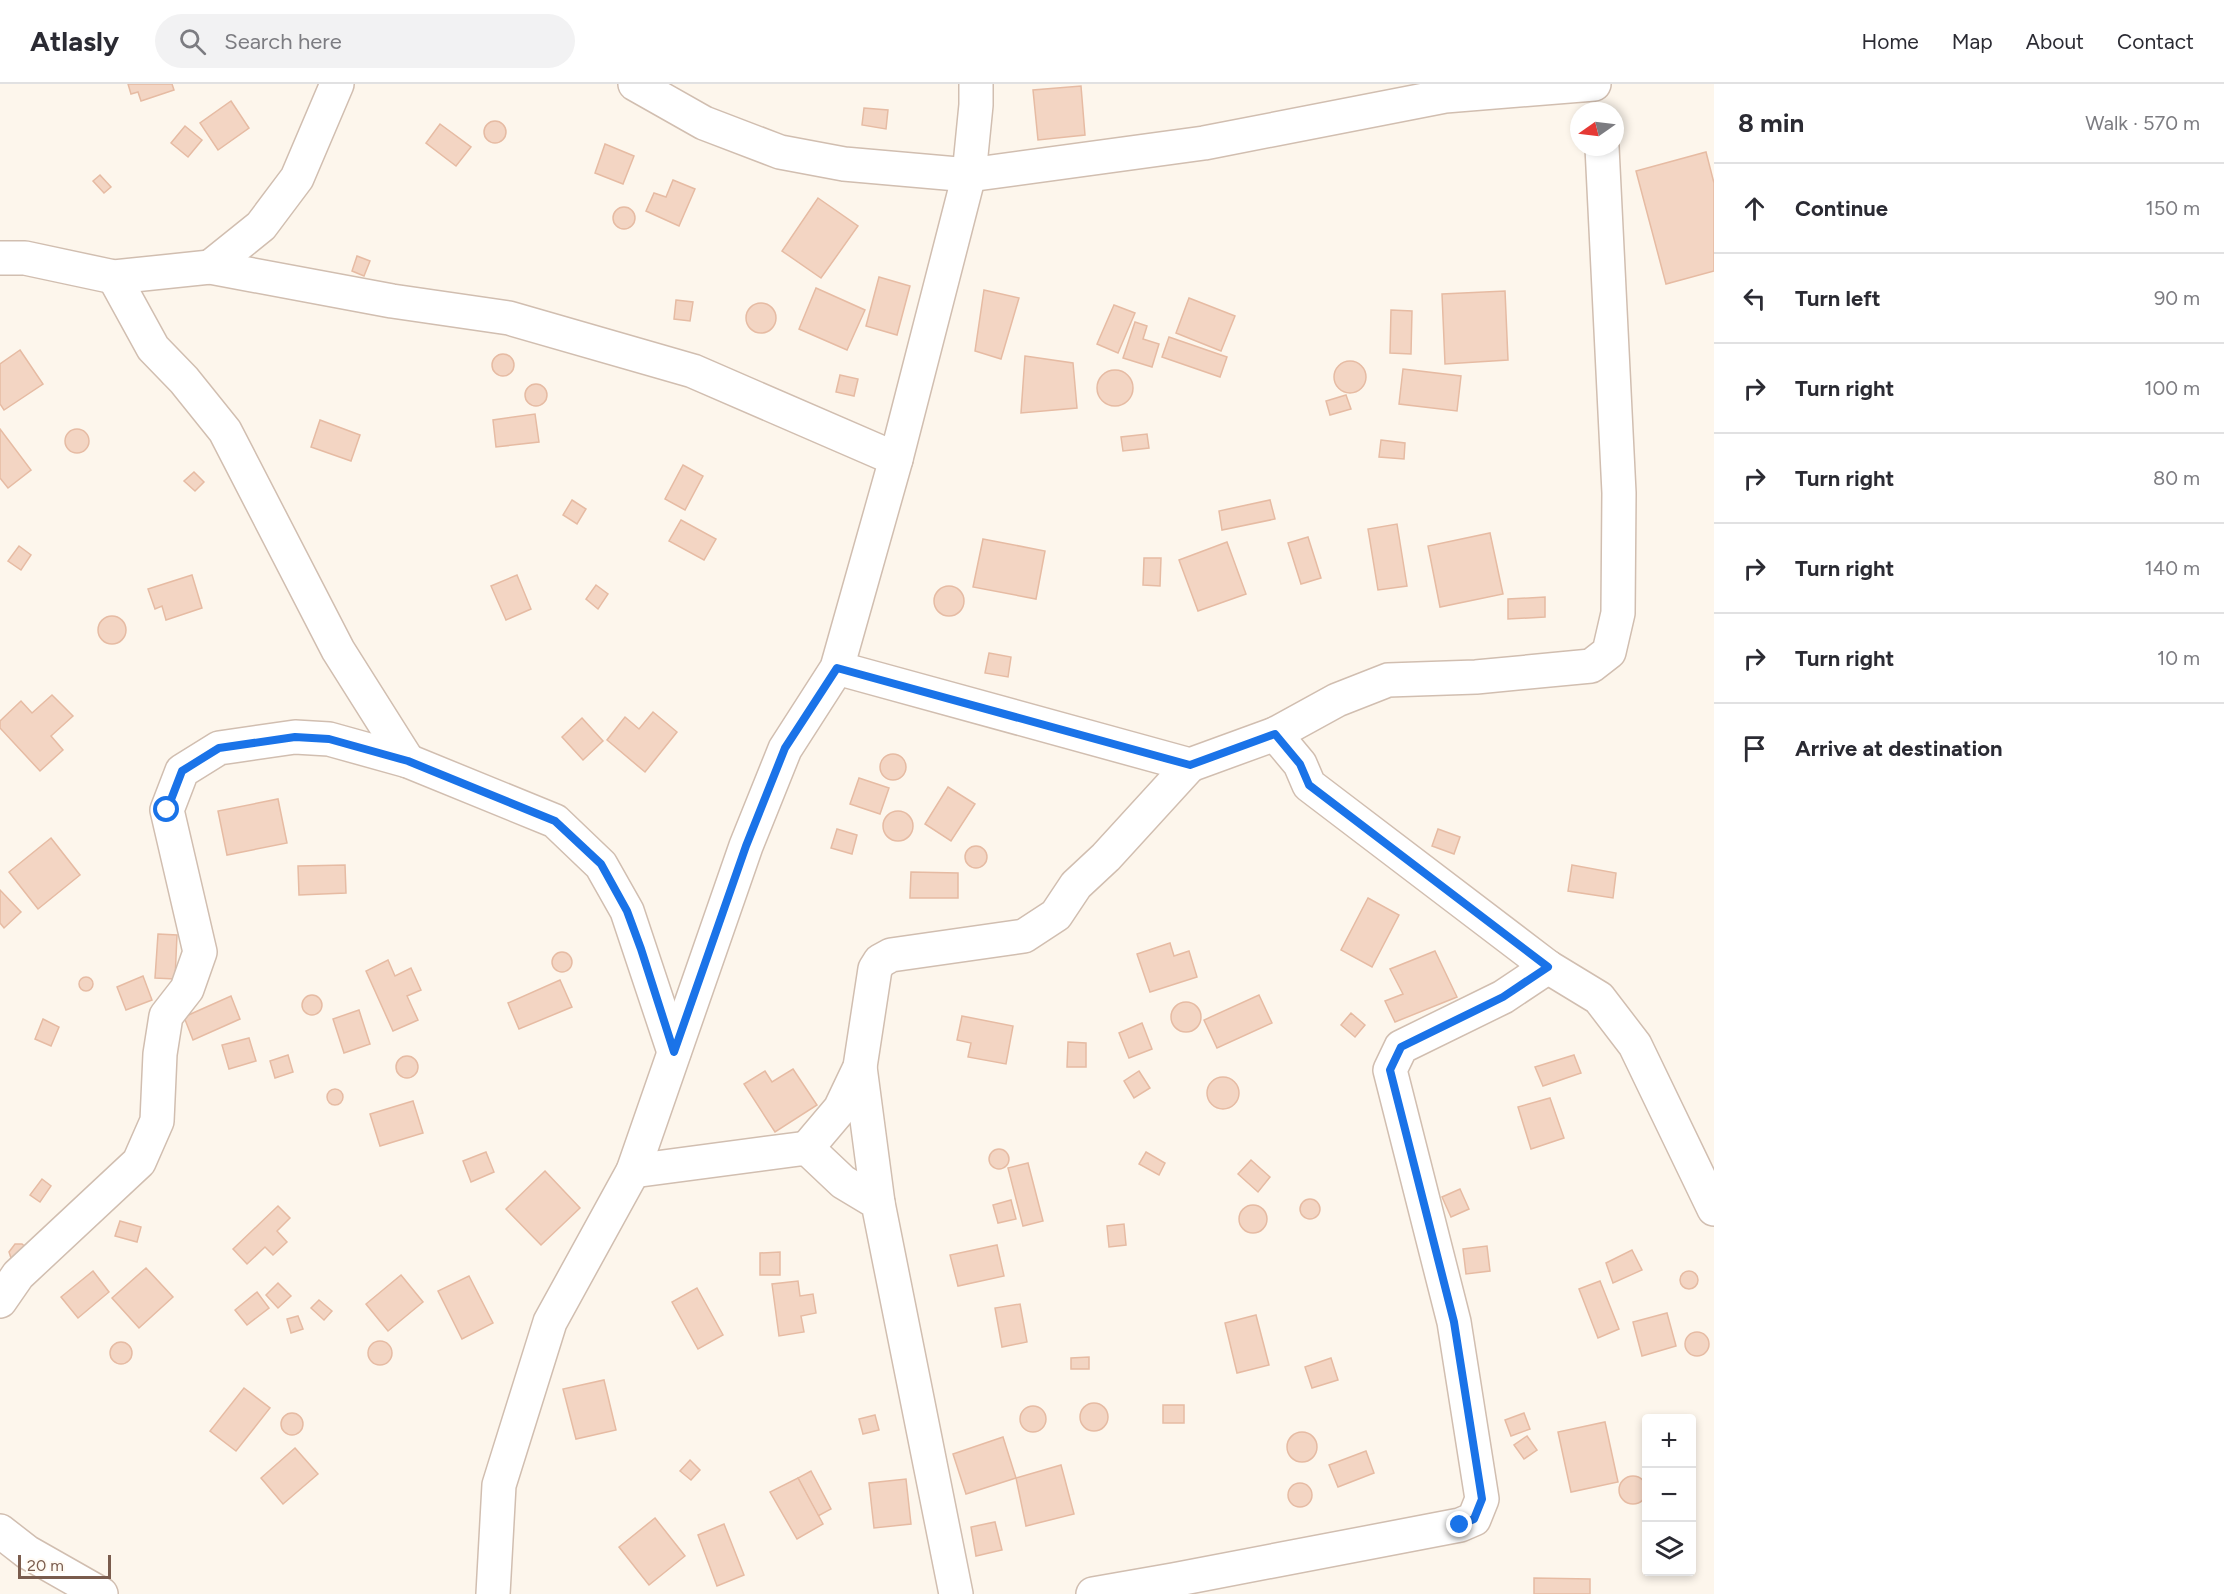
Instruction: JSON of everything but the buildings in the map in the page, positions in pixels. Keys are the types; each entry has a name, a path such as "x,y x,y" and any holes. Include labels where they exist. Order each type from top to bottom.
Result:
{"street":[{"path":"210,267 261,226 297,178 337,84"},
{"path":"635,84 704,123 780,152 844,164 969,175 1204,142 1445,96 1597,84 1599,102"},
{"path":"493,1594 499,1485 550,1322 633,1171 746,846 785,748 837,668 896,459 969,175 976,84"},
{"path":"956,1594 878,1203 860,1067 875,969 880,961 891,955 1024,936 1056,915 1076,885 1106,857 1190,765 1275,734 1337,700 1388,680 1476,677 1566,670 1591,666 1609,652 1618,613 1619,493 1602,156"},
{"path":"0,258 25,258 114,278 210,267 392,301 509,318 693,371 896,459"},
{"path":"114,278 153,348 184,380 225,430 338,650 408,761"},
{"path":"837,668 1190,765"},
{"path":"1275,734 1300,764 1309,785 1548,967 1599,998 1635,1045 1706,1172 1714,1209"},
{"path":"0,1301 18,1275 139,1162 157,1121 160,1054 166,1016 187,989 200,952 167,810 182,771 219,748 295,737 329,739 408,761 555,821 601,864 627,911 674,1052"},
{"path":"1093,1594 1176,1587 1460,1525 1474,1519 1482,1499 1454,1322 1390,1070 1401,1047 1503,997 1548,967"},
{"path":"633,1171 807,1148 840,1109 860,1067"},
{"path":"807,1148 843,1182 878,1203"},
{"path":"0,1531 27,1552 101,1594"}],"route":[{"path":"167,810 182,771 219,748 295,737 329,739 408,761 555,821 601,864 627,911 674,1052 746,846 785,748 837,668 1190,765 1275,734 1300,764 1309,785 1548,967 1503,997 1401,1047 1390,1070 1454,1322 1482,1499 1474,1519 1460,1525"}]}
